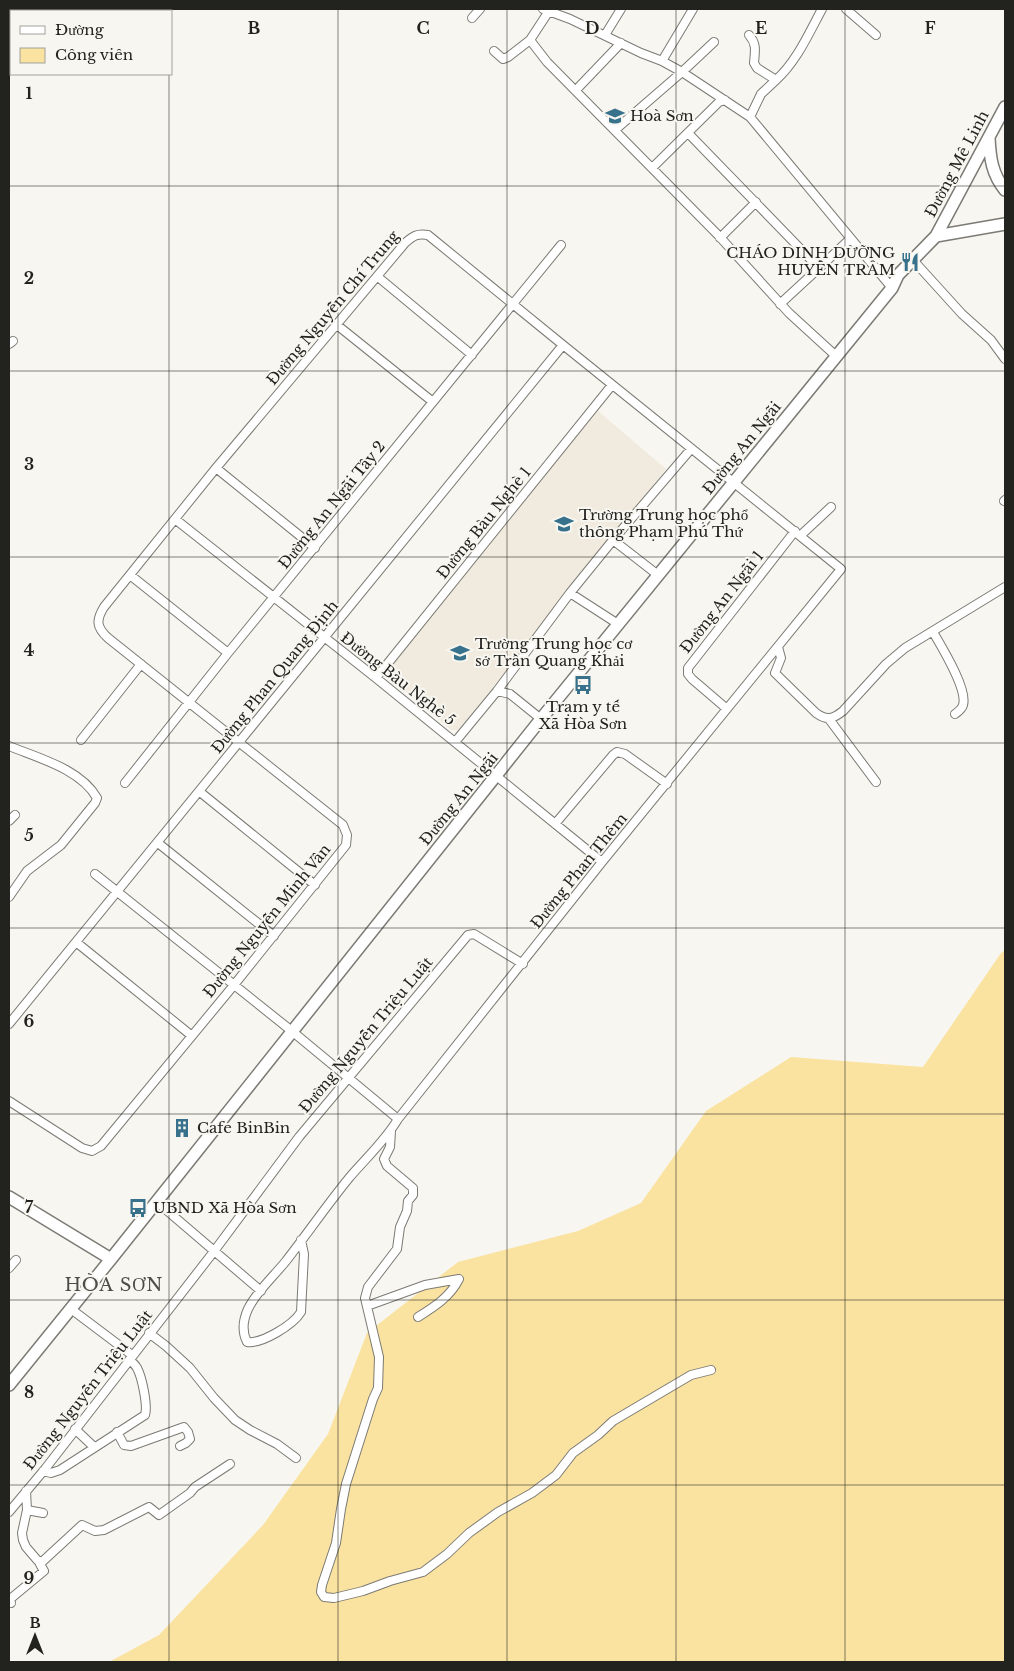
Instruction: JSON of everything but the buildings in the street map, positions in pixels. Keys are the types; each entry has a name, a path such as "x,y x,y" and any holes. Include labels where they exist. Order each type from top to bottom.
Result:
{"main road":[{"name":"Đường Mê Linh","path":"936,236 1005,108"},
{"path":"989,136 991,166 995,176 1005,190"},
{"path":"936,236 1005,224"},
{"name":"Đường An Ngãi","path":"9,1385 293,1032 541,719 892,288 898,275 936,236"},
{"path":"9,1197 111,1259"}],"street":[{"path":"472,18 480,9"},
{"path":"605,35 620,9"},
{"path":"662,61 693,9"},
{"path":"750,117 761,94 790,64 822,9"},
{"path":"846,9 876,34"},
{"path":"494,51 503,59 530,40 546,10 570,18 682,72 750,117 892,288"},
{"path":"749,35 754,40 756,48 754,63 757,68 776,80"},
{"path":"530,40 547,62 720,238 780,304 836,356"},
{"path":"615,130 714,42"},
{"path":"576,90 620,43"},
{"path":"652,168 719,102 725,100"},
{"path":"688,133 819,268"},
{"path":"720,238 756,202"},
{"name":"Đường Nguyễn Chí Trung","path":"98,625 100,614 216,468 412,237 419,233 428,235 733,482"},
{"path":"780,304 850,239"},
{"name":"Đường An Ngãi Tây 2","path":"125,783 228,653 561,245"},
{"path":"913,260 962,314 990,340 1005,359"},
{"path":"378,277 472,355"},
{"path":"337,325 433,402"},
{"name":"Đường Phan Quang Định","path":"9,1024 563,345"},
{"name":"Đường Bàu Nghè 1","path":"376,678 589,416 612,385"},
{"path":"455,742 497,691 570,593 691,449"},
{"path":"216,468 315,548"},
{"name":"Đường Phan Thêm","path":"301,1240 304,1254 301,1312 296,1320 261,1341 247,1342 243,1334 244,1324 247,1311 254,1299 349,1178 391,1131 602,862 841,569 733,482"},
{"path":"798,533 831,507"},
{"name":"Đường Bàu Nghè 5","path":"175,519 376,678 602,862"},
{"name":"Đường An Ngãi 1","path":"727,709 692,680 688,674 688,668 798,533"},
{"path":"613,540 658,575"},
{"path":"130,575 228,653"},
{"path":"764,664 776,673 816,713 829,719 835,718 886,664 905,648 1005,587"},
{"path":"570,593 618,624"},
{"name":"Đường Nguyễn Minh Vân","path":"9,1101 88,1151 95,1150 101,1146 274,936 346,845 347,835 343,825 102,633 98,625"},
{"path":"933,632 956,673 960,685 964,701 963,706 955,714"},
{"path":"776,673 781,658 778,647"},
{"path":"81,740 141,664"},
{"path":"497,691 510,694 541,719"},
{"path":"829,719 876,782"},
{"path":"9,746 72,774 88,786 97,798 95,804 62,845 27,871 9,897"},
{"path":"555,824 613,755 618,752 625,754 667,784"},
{"path":"200,792 315,885"},
{"path":"158,843 274,936"},
{"path":"95,874 350,1078 398,1120"},
{"name":"Đường Nguyễn Triệu Luật","path":"9,1512 215,1250 299,1137 468,935 474,934 523,964"},
{"path":"76,942 192,1036"},
{"path":"391,1131 390,1147 384,1159 387,1166 413,1188 413,1194 408,1201 407,1210 400,1227 397,1249 368,1287 367,1306 379,1357 378,1388 346,1484 336,1543 322,1585 321,1592 324,1597 334,1598 363,1592 390,1581 424,1572 469,1533 498,1512 532,1493 556,1476 573,1454 613,1421 691,1375 711,1370"},
{"path":"156,1202 215,1250 261,1291"},
{"path":"9,1268 16,1260"},
{"path":"367,1306 425,1285 459,1279 454,1288 444,1298 418,1317"},
{"path":"43,1471 56,1472 143,1417 147,1410 138,1369 130,1358 71,1308"},
{"path":"149,1333 190,1368 235,1420 277,1444 296,1458"},
{"path":"118,1432 124,1445 131,1446 184,1426 190,1439 180,1446"},
{"path":"75,1429 94,1447"},
{"path":"11,1603 9,1600 44,1571 40,1564 82,1525 95,1531 104,1530 149,1508 159,1515 190,1493 195,1487 230,1464"},
{"path":"26,1491 27,1510 22,1533 23,1540 26,1547 38,1561 43,1562"},
{"path":"27,1510 43,1513"}],"shaded area":[{"name":"Hoà Sơn","path":"617,110 622,115 614,124 608,117"},
{"name":"Trường Trung học phổ thông Phạm Phú Thứ","path":"598,411 666,469 459,730 451,730 388,676 387,668"}],"green space":[{"path":"1005,950 1005,1662 109,1662 159,1635 263,1525 328,1434 367,1333 458,1262 578,1231 641,1203 706,1111 791,1057 923,1067 1001,953"}],"place":[{"name":"Hoà Sơn","path":"615,116"},
{"name":"CHÁO DINH DƯỠNG HUYỀN TRÂM","path":"910,262"},
{"name":"Trường Trung học phổ thông Phạm Phú Thứ","path":"564,524"},
{"name":"Trường Trung học cơ sở Trần Quang Khải","path":"460,653"},
{"name":"Trạm y tế Xã Hòa Sơn","path":"583,685"},
{"name":"Cafe BinBin","path":"182,1128"},
{"name":"UBND Xã Hòa Sơn","path":"138,1208"}],"district":[{"name":"HÒA SƠN","path":"114,1285"}]}
